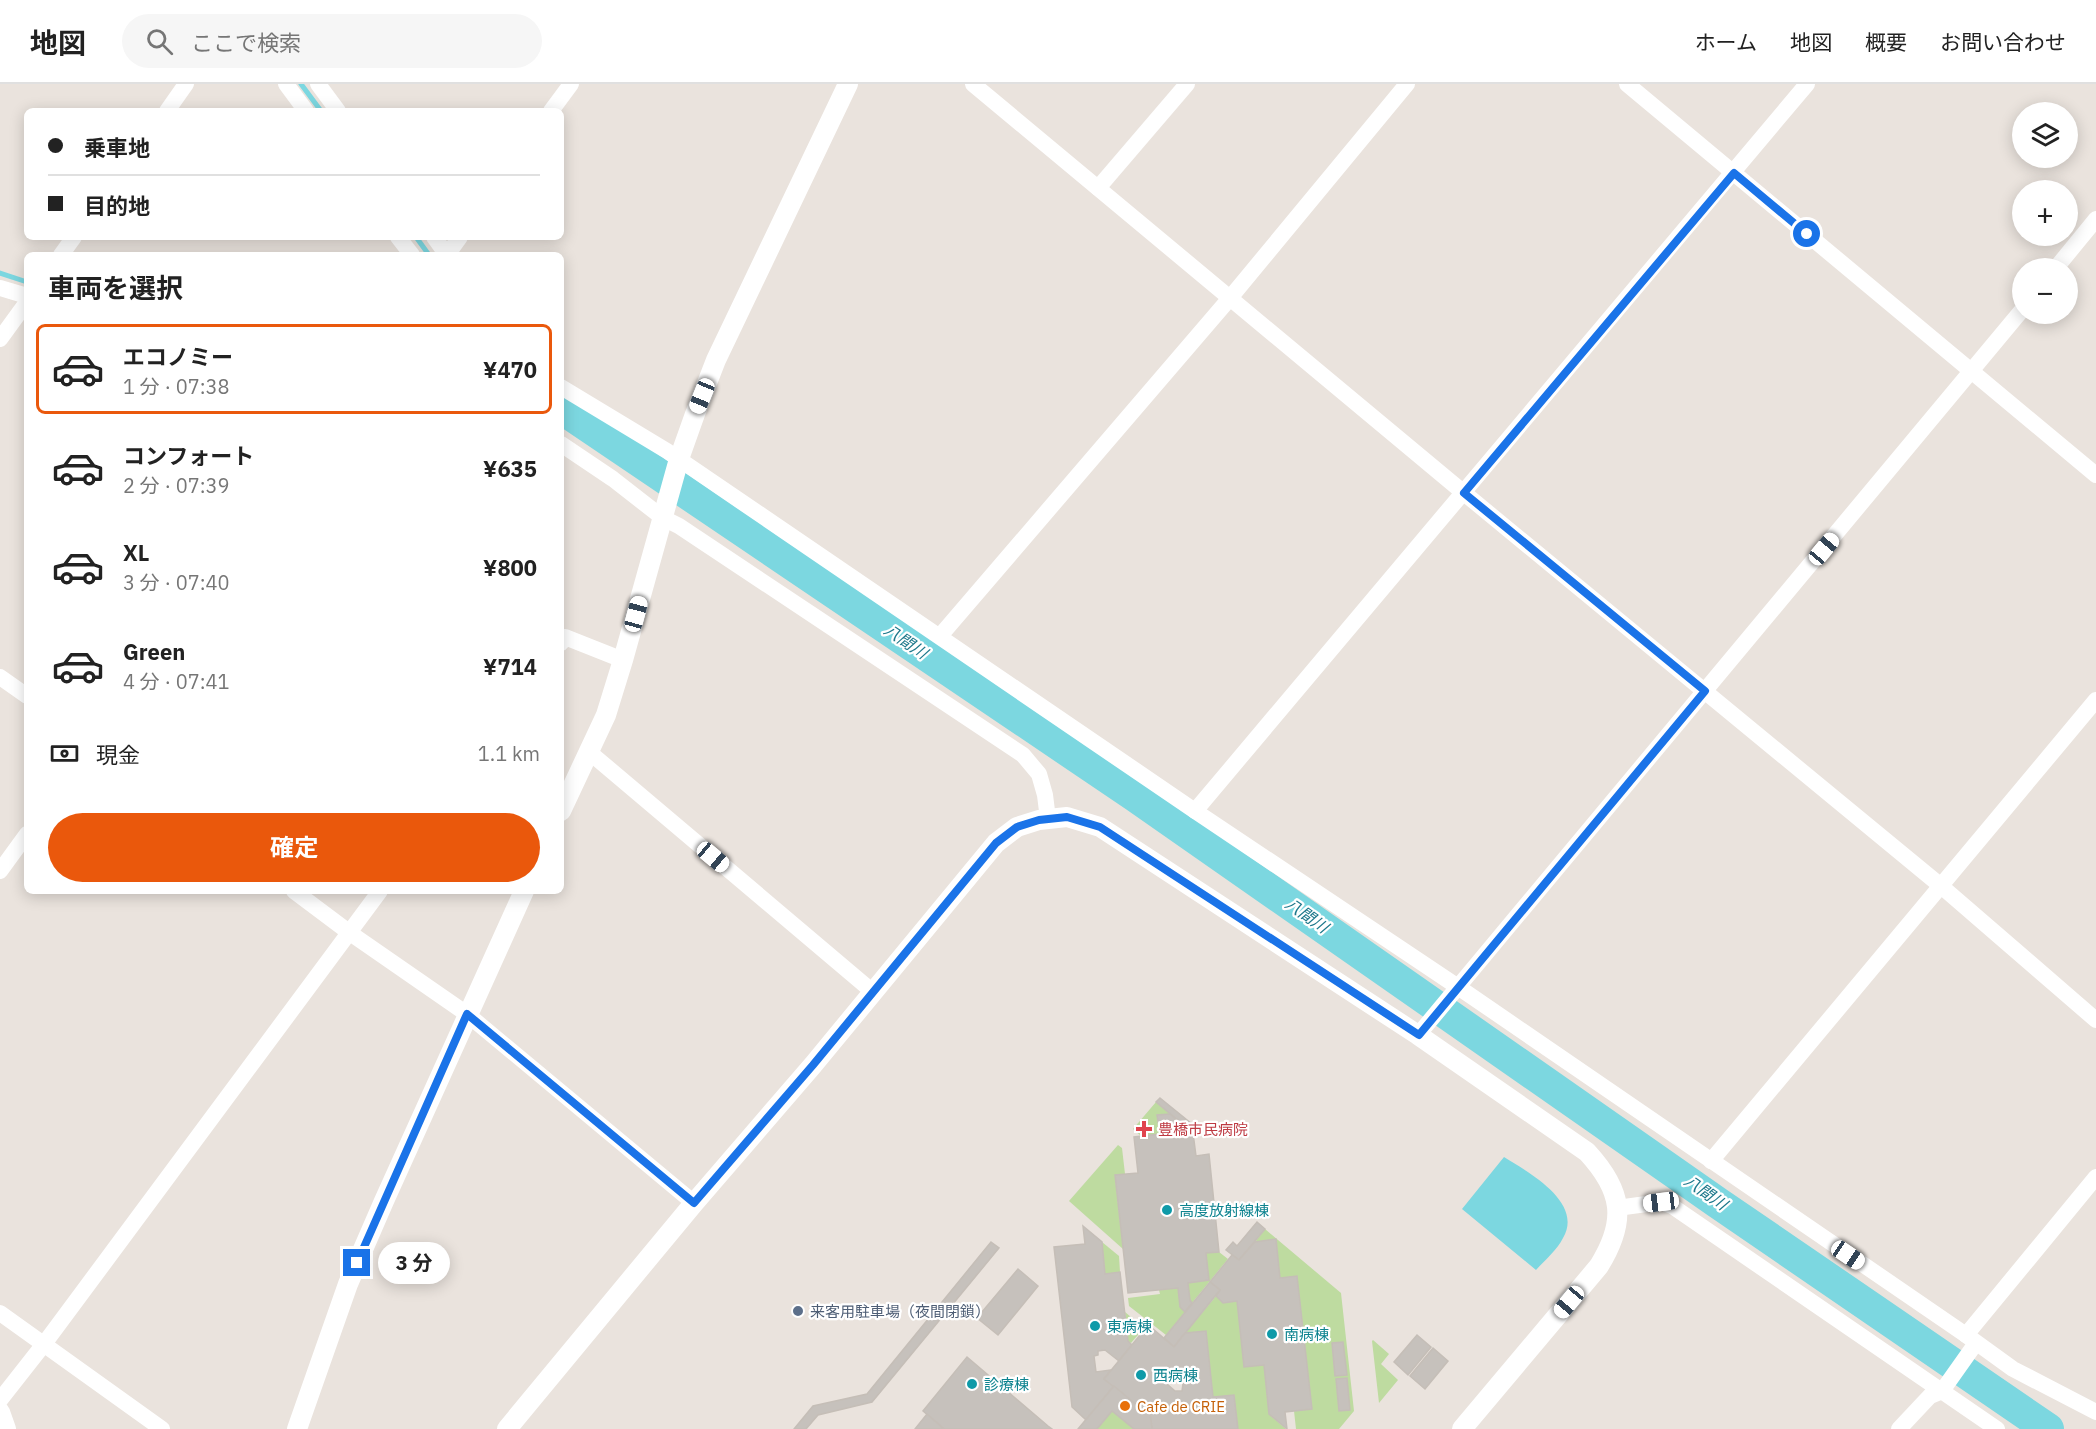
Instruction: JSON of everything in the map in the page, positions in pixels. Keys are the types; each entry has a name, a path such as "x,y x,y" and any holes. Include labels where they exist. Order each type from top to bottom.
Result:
{"street":[{"path":"169,108 186,84"},
{"path":"286,84 304,108"},
{"path":"318,84 336,108"},
{"path":"553,108 571,84"},
{"path":"564,804 606,715 679,459 716,360 848,84"},
{"path":"974,84 1464,493 1941,886 2096,1020"},
{"path":"1098,188 1187,84"},
{"path":"940,636 1230,298 1407,84"},
{"path":"1627,84 2096,475"},
{"path":"1195,811 1808,84"},
{"path":"2064,258 2096,219"},
{"path":"400,240 410,252"},
{"path":"0,288 24,295"},
{"path":"0,339 24,306"},
{"path":"1422,1030 2012,322"},
{"path":"564,389 679,459 2013,1369 2096,1412"},
{"path":"564,446 679,526 1023,755 1039,774 1048,819"},
{"path":"564,638 623,660"},
{"path":"0,676 24,694"},
{"path":"1710,1161 2096,700"},
{"path":"588,751 873,992"},
{"path":"507,1429 996,843 1017,827 1067,817 1100,827 1422,1030 1587,1152 1602,1168 1613,1186 1617,1208 1616,1232 1610,1248 1599,1266 1462,1429"},
{"path":"0,871 24,838"},
{"path":"298,894 467,1014 694,1203"},
{"path":"0,1400 378,894"},
{"path":"297,1429 348,1284 523,894"},
{"path":"1899,1429 1930,1396 1942,1391 1971,1339 2096,1177"},
{"path":"1617,1208 1661,1202 1672,1206 1997,1429"},
{"path":"0,1313 162,1429"},
{"path":"0,1412 6,1429"}],"green space":[{"path":"1156,1102 1170,1114 1158,1115 1160,1134 1141,1136 1133,1129"},
{"path":"1118,1145 1122,1148 1125,1174 1115,1176 1123,1249 1069,1201"},
{"path":"1265,1229 1341,1293 1354,1411 1339,1429 1296,1429 1294,1411 1312,1409 1297,1277 1280,1278 1276,1239 1255,1242"},
{"path":"1102,1242 1119,1256 1120,1272 1105,1274"},
{"path":"1219,1252 1228,1259 1192,1303 1188,1283 1209,1280 1206,1253"},
{"path":"1178,1288 1180,1306 1185,1312 1166,1335 1129,1306 1128,1298 1160,1294 1159,1290"},
{"path":"1216,1296 1223,1303 1237,1301 1264,1365 1269,1414 1286,1429 1238,1429 1234,1395 1213,1397 1206,1331 1185,1333"},
{"path":"1125,1312 1144,1328 1131,1343 1128,1341"},
{"path":"1372,1341 1389,1354 1381,1364 1398,1380 1379,1403"},
{"path":"1112,1411 1134,1429 1097,1429"}],"water":[{"path":"1504,1157 1539,1180 1560,1201 1566,1212 1567,1225 1563,1238 1536,1270 1462,1209"}],"building":[{"path":"1160,1098 1197,1128 1193,1133 1156,1102"},
{"name":"高度放射線棟","path":"1170,1114 1193,1133 1196,1156 1209,1154 1219,1252 1206,1253 1209,1280 1188,1283 1192,1303 1185,1312 1180,1307 1178,1288 1128,1293 1115,1175 1138,1173 1134,1137 1160,1134 1157,1115"},
{"path":"1257,1222 1265,1229 1239,1260 1226,1250 1233,1242 1237,1246"},
{"name":"東病棟","path":"1083,1226 1102,1242 1105,1274 1120,1272 1128,1341 1132,1345 1119,1361 1105,1350 1098,1351 1098,1355 1094,1356 1096,1372 1111,1370 1104,1379 1114,1386 1086,1420 1072,1407 1054,1247 1085,1244"},
{"name":"南病棟","path":"1276,1239 1280,1278 1297,1276 1312,1409 1285,1412 1287,1429 1269,1414 1264,1365 1244,1367 1237,1301 1223,1303 1216,1296 1220,1290 1210,1282 1232,1255 1239,1260 1255,1242"},
{"path":"991,1242 999,1248 872,1402 818,1415 806,1429 794,1429 813,1406 867,1394"},
{"path":"1018,1269 1038,1286 998,1335 977,1318"},
{"path":"1210,1282 1220,1290 1174,1347 1164,1338"},
{"name":"西病棟","path":"1152,1328 1174,1347 1185,1333 1206,1331 1213,1397 1234,1395 1238,1429 1152,1429 1149,1406 1145,1412 1104,1379 1145,1329","holes":["1188,1368 1189,1383 1183,1384 1182,1391 1175,1391 1167,1384 1179,1369"]},
{"path":"1417,1335 1431,1347 1408,1375 1394,1362"},
{"path":"1343,1342 1347,1375 1335,1376 1332,1343"},
{"path":"1433,1348 1448,1361 1425,1389 1410,1376"},
{"name":"診療棟","path":"967,1357 1052,1429 944,1429 923,1411"},
{"path":"1347,1378 1350,1410 1339,1411 1336,1379"},
{"path":"1114,1386 1145,1412 1149,1406 1152,1429 1134,1429 1112,1411 1097,1429 1078,1429"},
{"path":"927,1414 944,1429 915,1429"}],"waterway":[{"path":"301,84 319,108"},
{"path":"418,240 427,252"},
{"path":"0,273 24,281"},
{"name":"八間川","path":"564,410 1135,796 1718,1203 2048,1429"}],"place":[{"name":"豊橋市民病院","path":"1144,1129"},
{"name":"高度放射線棟","path":"1167,1210"},
{"name":"来客用駐車場（夜間閉鎖）","path":"798,1311"},
{"name":"東病棟","path":"1095,1326"},
{"name":"南病棟","path":"1272,1334"},
{"name":"西病棟","path":"1141,1375"},
{"name":"診療棟","path":"972,1384"},
{"name":"Cafe de CRIE","path":"1125,1406"}],"route":[{"path":"357,1263 467,1014 694,1203 813,1065 996,843 1017,827 1039,820 1067,817 1100,827 1419,1035 1705,691 1464,493 1734,173 1807,234"}]}
